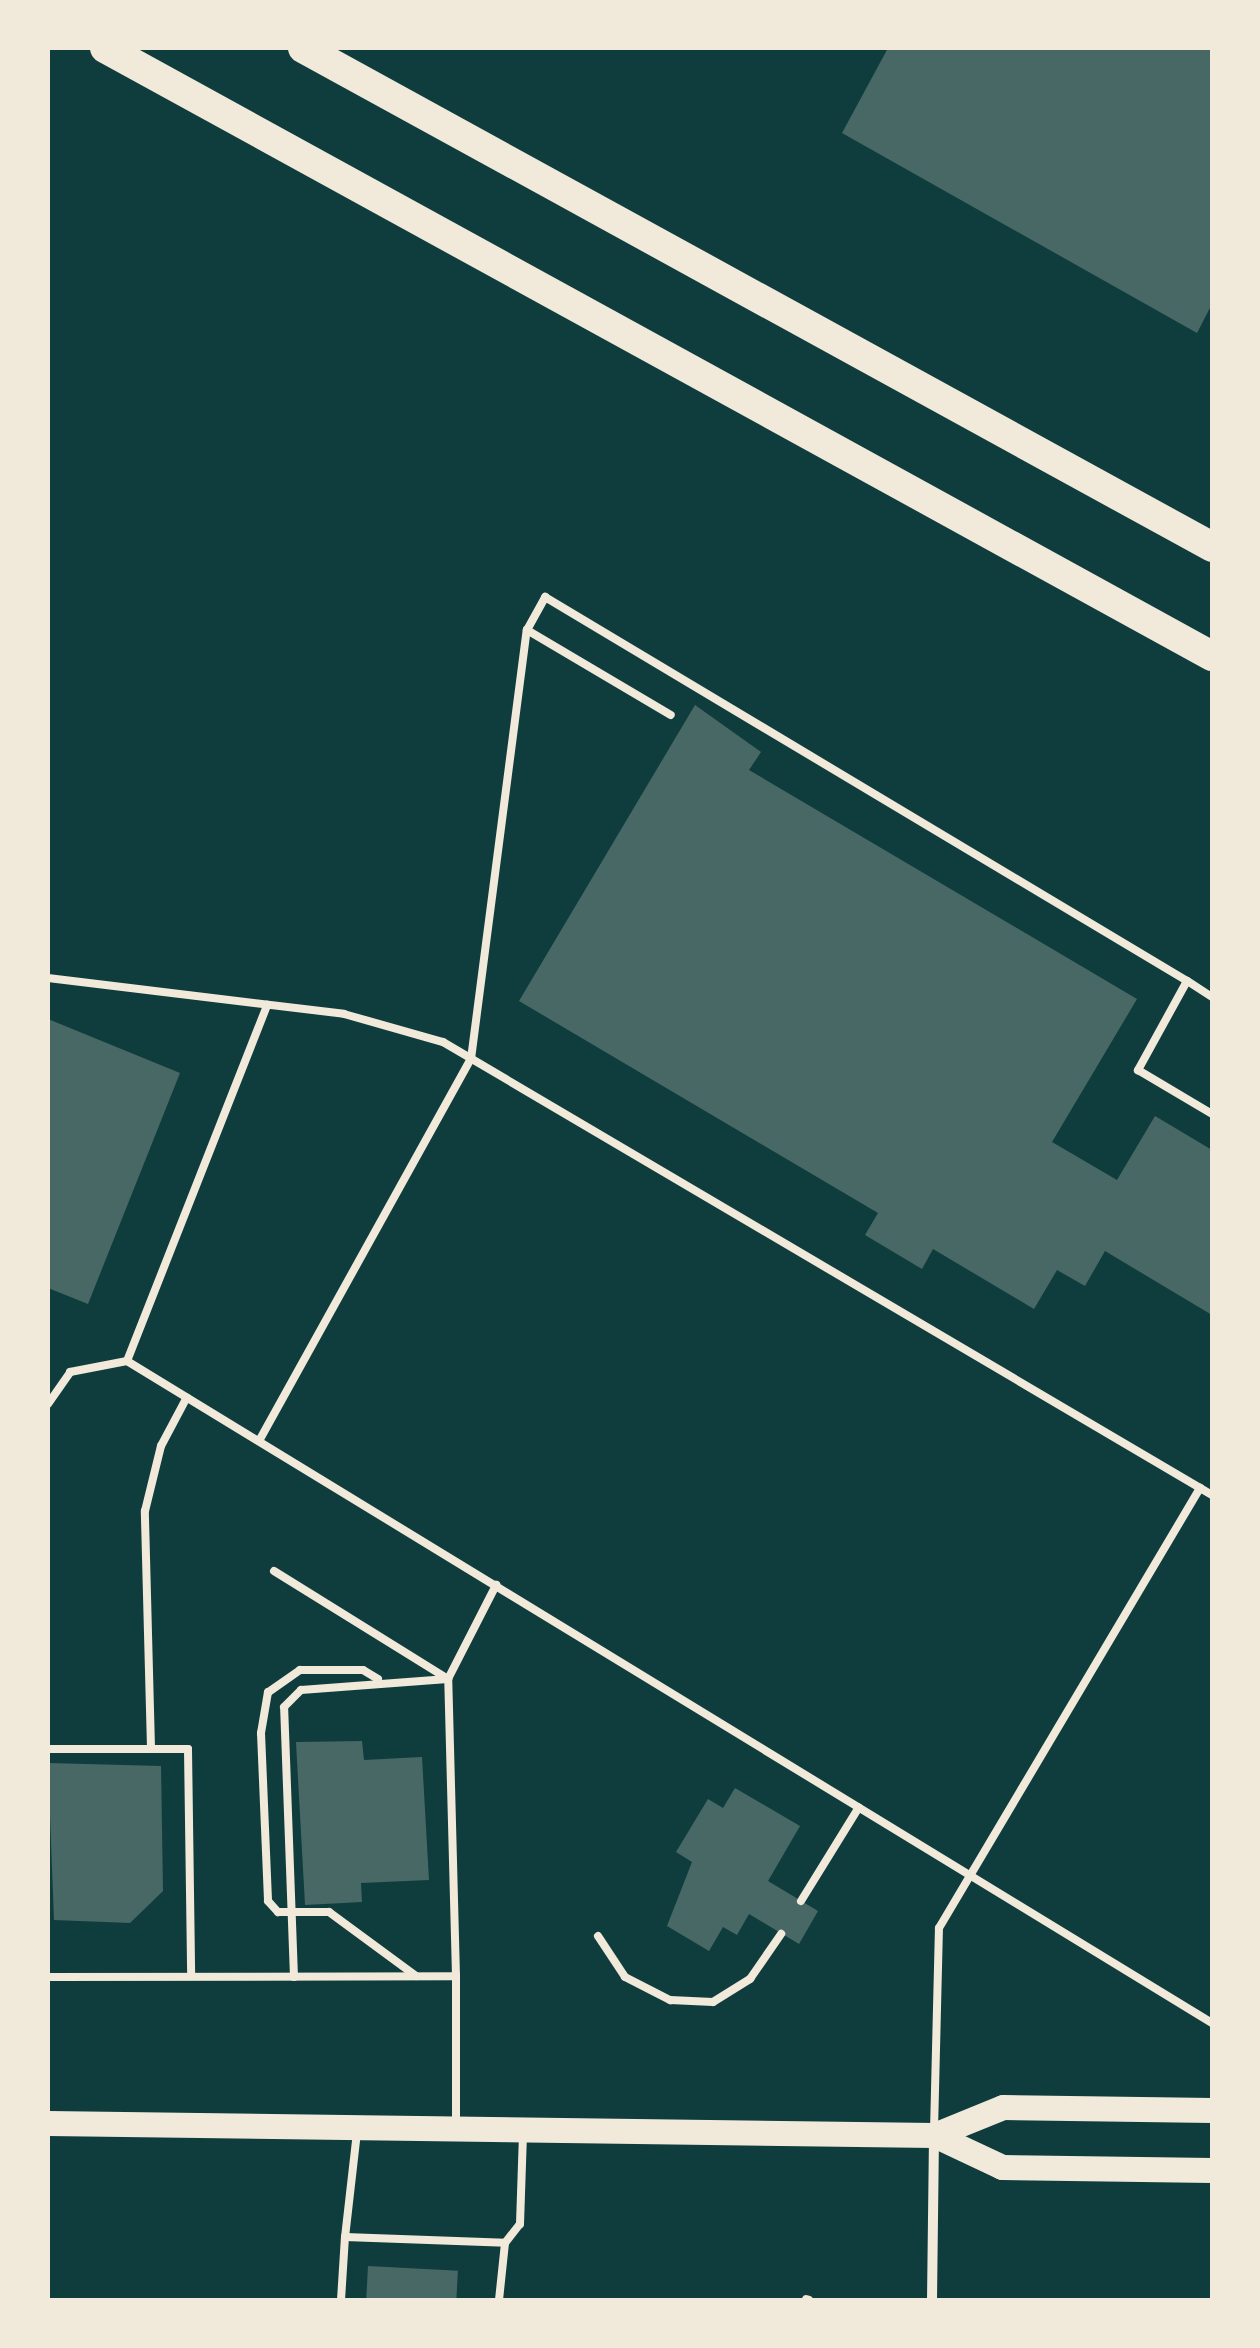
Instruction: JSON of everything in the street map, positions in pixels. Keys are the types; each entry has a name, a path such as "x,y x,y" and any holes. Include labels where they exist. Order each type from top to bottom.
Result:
{"highway":[{"path":"105,48 1212,656"},
{"path":"303,48 1212,547"}],"main road":[{"path":"48,2123 934,2134 1002,2107 1212,2110"},
{"path":"934,2134 1002,2167 1212,2170"}],"street":[{"path":"932,2300 934,2134"}],"lane":[{"path":"259,1440 471,1059 528,630 545,597 1212,997"},
{"path":"528,630 671,715"},
{"path":"48,978 344,1014 471,1059 1212,1495"},
{"path":"1187,982 1138,1070 1212,1114"},
{"path":"128,1361 267,1004"},
{"path":"48,1404 70,1372 128,1361 1212,2023"},
{"path":"151,1748 145,1512 161,1446 187,1397"},
{"path":"934,2134 935,1946 969,1874 1200,1488"},
{"path":"274,1570 448,1679"},
{"path":"456,2129 448,1679 496,1585"},
{"path":"378,1679 364,1670 300,1670 268,1692 261,1733 268,1901 292,1912 328,1912 416,1976"},
{"path":"294,1977 284,1708 301,1690 378,1679 448,1679"},
{"path":"48,1749 188,1749 191,1976"},
{"path":"801,1901 858,1806"},
{"path":"598,1936 625,1977 670,2000 713,2002 750,1979 781,1934"},
{"path":"48,1977 456,1976"},
{"path":"340,2300 358,2127"},
{"path":"499,2300 505,2244 520,2224 524,2128"},
{"path":"345,2237 505,2244"}],"building":[{"path":"888,48 1212,48 1212,304 1197,333 842,133"},
{"path":"695,705 761,752 749,770 1137,999 1052,1142 1117,1180 1155,1116 1212,1150 1212,1315 1105,1251 1085,1286 1057,1270 1034,1309 933,1249 922,1269 865,1235 878,1213 519,1001"},
{"path":"48,1019 180,1073 88,1304 48,1288"},
{"path":"362,1741 364,1760 422,1757 429,1880 361,1883 362,1902 305,1905 296,1742"},
{"path":"48,1763 161,1766 163,1891 130,1923 54,1920"},
{"path":"735,1788 800,1826 768,1881 818,1911 799,1944 749,1914 737,1935 723,1927 709,1951 667,1926 692,1862 676,1852 708,1799 723,1808"},
{"path":"368,2266 458,2271 456,2300 366,2300"}]}
